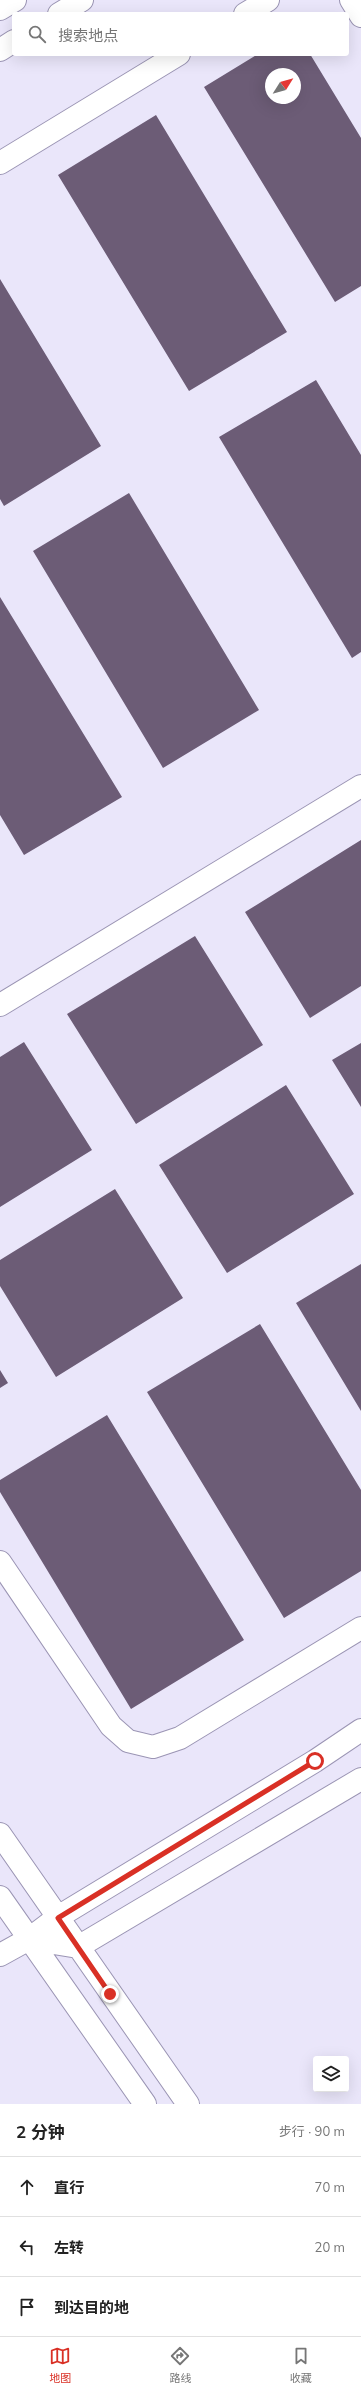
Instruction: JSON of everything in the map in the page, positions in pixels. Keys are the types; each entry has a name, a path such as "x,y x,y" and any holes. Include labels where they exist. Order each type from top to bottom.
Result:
{"street":[{"path":"0,9 15,0"},
{"path":"62,12 82,0"},
{"path":"248,12 268,0"},
{"path":"352,0 361,16"},
{"path":"0,50 12,42"},
{"path":"0,163 176,56"},
{"path":"0,1005 361,786"},
{"path":"0,1562 111,1726 128,1741 153,1747 180,1738 361,1628"},
{"path":"0,1955 29,1939 58,1918 315,1761 361,1730"},
{"path":"29,1939 78,1946 361,1779"},
{"path":"0,1834 188,2104"},
{"path":"0,1897 145,2104"}],"building":[{"path":"255,56 311,56 361,138 361,286 335,302 204,87"},
{"path":"156,115 287,332 189,391 58,175"},
{"path":"0,279 101,446 4,506 0,499"},
{"path":"316,380 361,455 361,652 352,658 219,437"},
{"path":"129,493 259,710 163,768 33,551"},
{"path":"0,597 122,797 24,855 0,815"},
{"path":"361,840 361,986 310,1018 245,912"},
{"path":"195,936 263,1045 136,1124 67,1014"},
{"path":"24,1042 92,1150 0,1207 0,1057"},
{"path":"361,1043 361,1107 332,1060"},
{"path":"286,1085 354,1194 227,1273 159,1165"},
{"path":"115,1189 183,1298 56,1377 0,1286 0,1260"},
{"path":"361,1264 361,1411 296,1303"},
{"path":"260,1324 361,1490 361,1571 284,1618 147,1392"},
{"path":"0,1370 8,1383 0,1388"},
{"path":"107,1415 244,1640 131,1709 0,1492 0,1480"}],"route":[{"path":"110,1994 58,1918 315,1761"}]}
